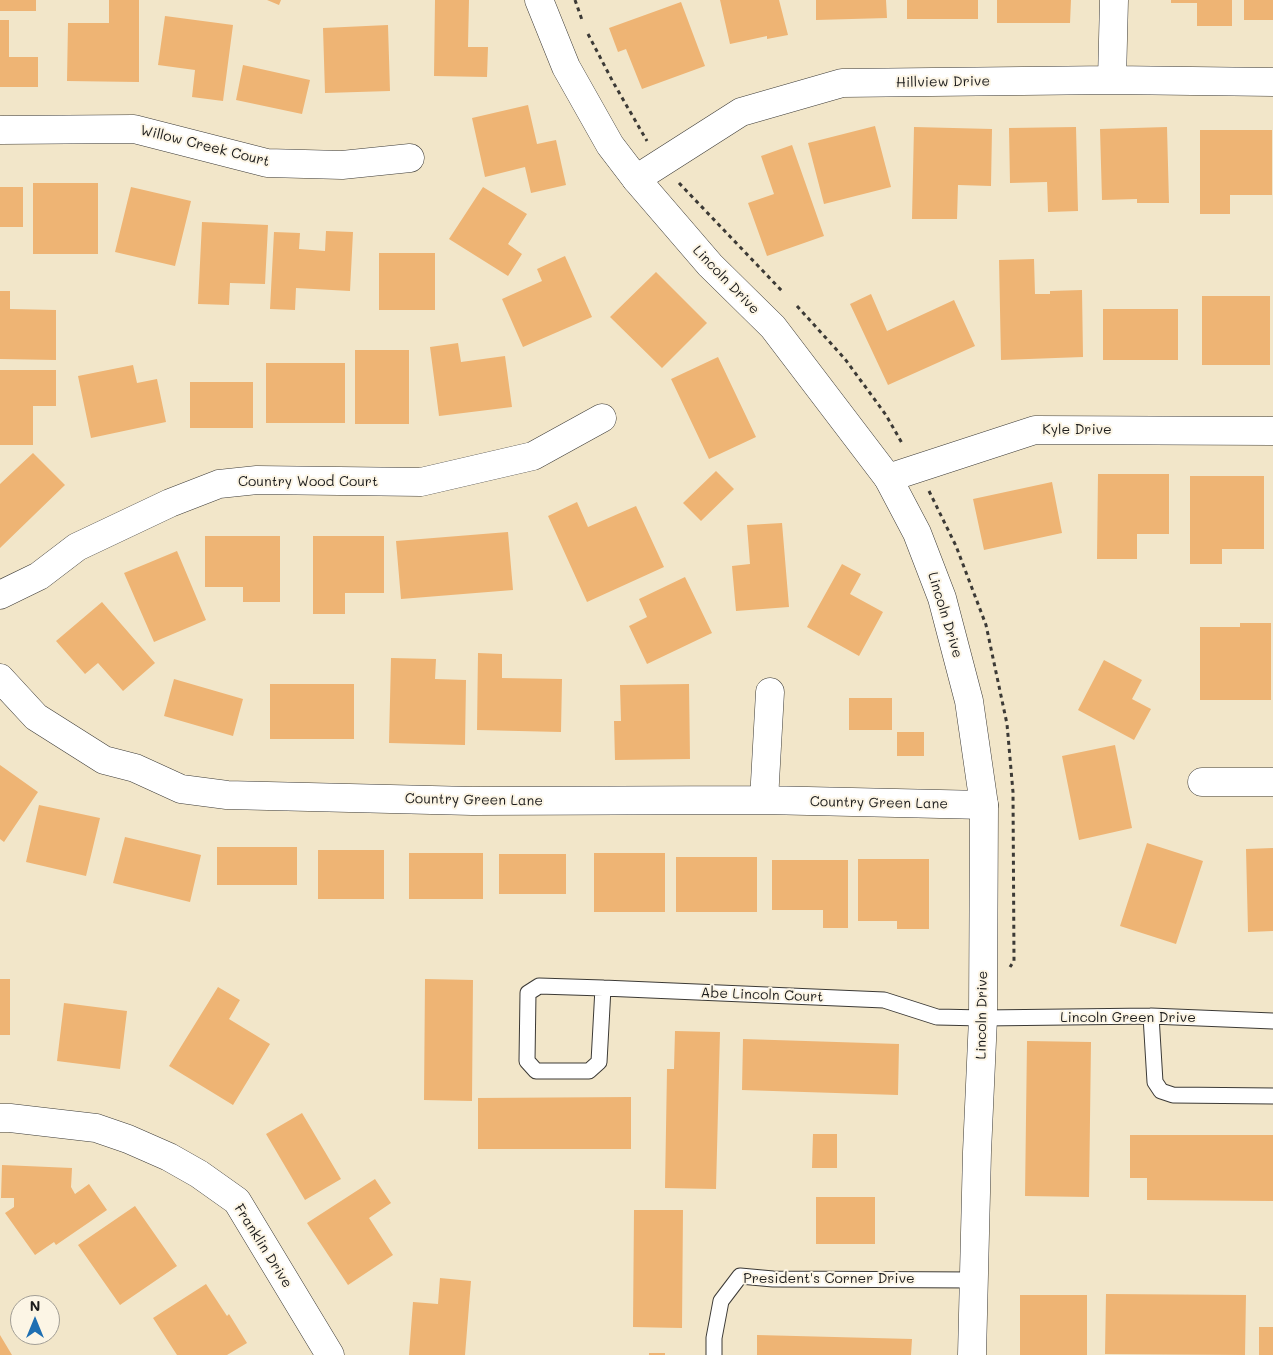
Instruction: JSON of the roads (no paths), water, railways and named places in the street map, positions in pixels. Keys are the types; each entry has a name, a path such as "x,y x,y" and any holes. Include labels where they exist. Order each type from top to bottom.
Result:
{"street":[{"name":"Lincoln Drive","path":"539,0 566,67 610,145 636,179 710,265 773,327 888,478 917,532 942,598 958,652 969,701 984,805 983,1018 972,1355"},
{"path":"1112,80 1114,0"},
{"name":"Hillview Drive","path":"636,179 741,112 842,83 1112,80 1273,82"},
{"name":"Willow Creek Court","path":"0,130 134,129 267,164 342,165 410,158"},
{"name":"Country Wood Court","path":"0,595 39,576 77,547 170,504 220,484 257,480 421,482 533,456 602,418"},
{"name":"Kyle Drive","path":"888,478 1035,430 1273,431"},
{"name":"Country Green Lane","path":"0,678 36,717 104,760 135,768 181,789 226,795 462,800 764,800 984,805"},
{"path":"764,800 770,692"},
{"path":"1202,782 1273,782"},
{"name":"Franklin Drive","path":"0,1118 96,1128 128,1139 169,1157 199,1174 237,1201 330,1355"}],"lane":[{"name":"Abe Lincoln Court","path":"603,988 600,1062 589,1071 536,1071 527,1061 528,993 539,986 603,988 884,1000 937,1017 983,1018"},
{"name":"Lincoln Green Drive","path":"983,1018 1151,1016 1273,1021"},
{"path":"1151,1016 1155,1082 1162,1091 1173,1095 1273,1096"},
{"name":"President's Corner Drive","path":"714,1355 714,1338 721,1301 740,1276 773,1279 973,1280"}]}
